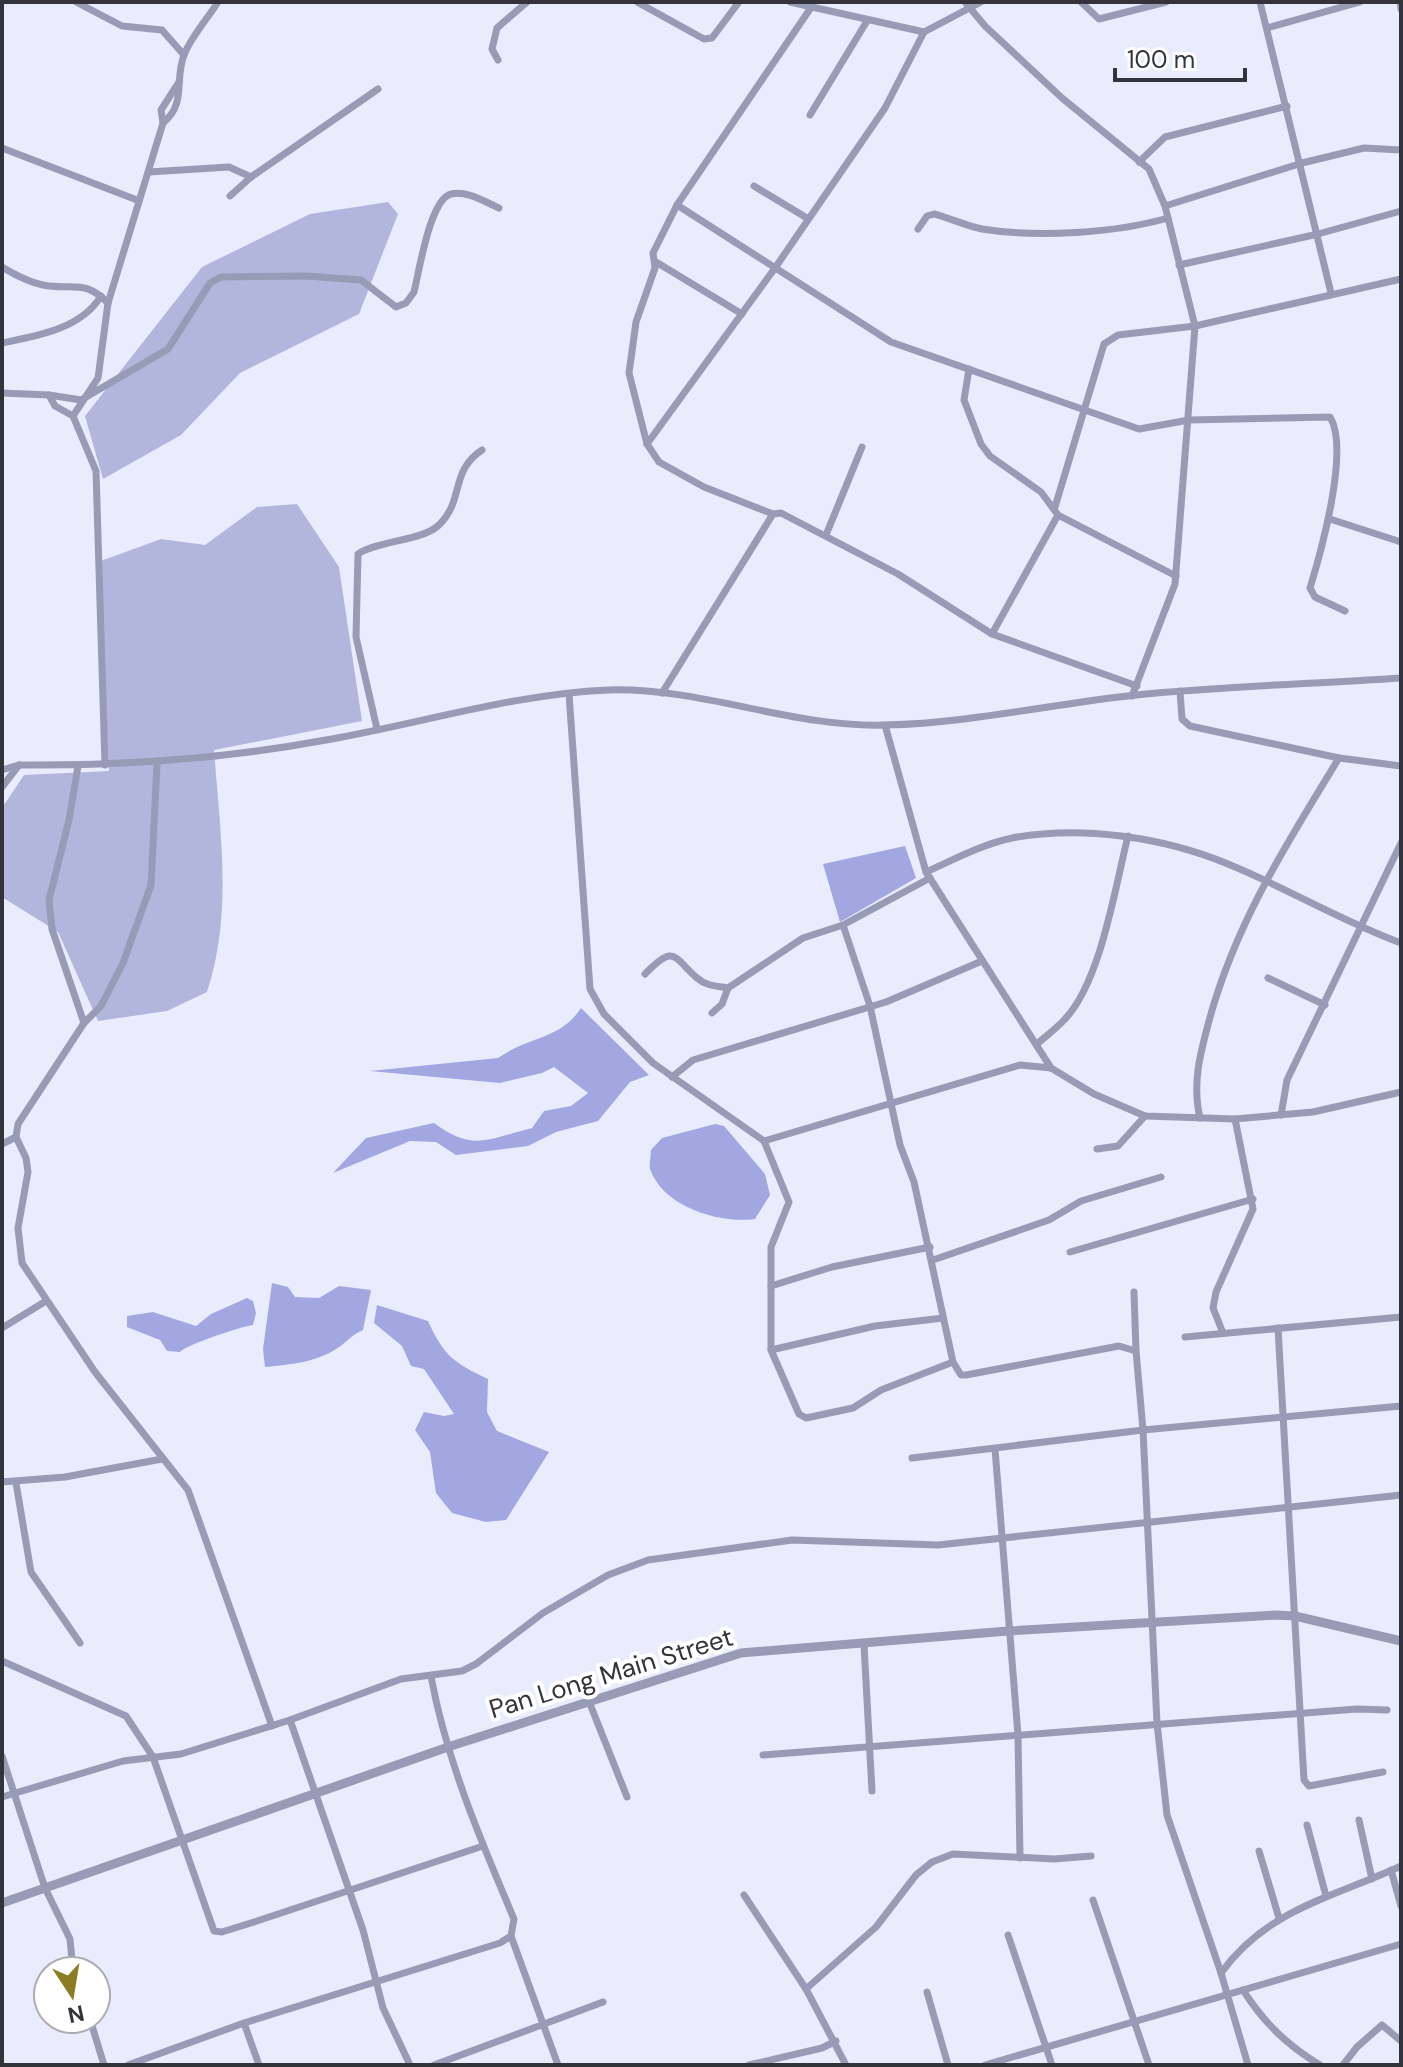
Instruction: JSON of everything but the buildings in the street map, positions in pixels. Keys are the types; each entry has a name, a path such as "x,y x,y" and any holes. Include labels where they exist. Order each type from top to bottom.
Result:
{"street":[{"path":"76,2 122,26 162,30 184,55"},
{"path":"163,123 175,113 180,101 184,55 218,2"},
{"path":"498,60 492,49 497,28 527,2"},
{"path":"637,2 704,39 712,38 739,2"},
{"path":"790,2 810,9 924,32"},
{"path":"647,444 775,268 885,108 924,32 967,5 981,2"},
{"path":"1081,2 1099,19 1166,2"},
{"path":"1260,2 1302,163 1331,293"},
{"path":"1267,28 1360,2"},
{"path":"1400,2 1401,9"},
{"path":"967,5 1062,98 1149,169 1165,206 1195,326 1176,576 1167,610 1132,696"},
{"path":"810,9 677,205 653,253 656,262 636,322 629,373 647,444 659,462 704,487 773,514 781,513 826,535 898,574 992,634 1137,686"},
{"path":"810,115 867,21"},
{"path":"73,416 98,378 108,303 163,123 161,110 180,80"},
{"path":"230,196 251,177 378,89"},
{"path":"1139,162 1165,137 1287,106"},
{"path":"2,148 137,200"},
{"path":"1165,206 1302,163 1364,148 1401,150"},
{"path":"149,172 229,167 251,177"},
{"path":"754,186 807,218"},
{"path":"2,393 81,400 168,349 210,283 221,277 306,276 361,280 396,307 406,303 414,292 436,205 447,194 462,193 499,208"},
{"path":"677,205 891,342 1139,429 1189,420 1330,417 1337,433 1330,519 1310,588 1315,597 1345,611"},
{"path":"1179,265 1318,234 1401,211"},
{"path":"918,229 927,216 934,214 982,229 1069,232 1132,229 1168,218"},
{"path":"656,262 742,314"},
{"path":"2,267 27,281 50,287 82,286 108,303"},
{"path":"992,634 1057,511 1104,344 1118,335 1195,326 1401,279"},
{"path":"2,343 53,333 95,306 101,296"},
{"path":"969,369 964,400 981,444 990,456 1041,492 1057,511 1176,576"},
{"path":"49,395 55,406 73,416 96,471 105,765"},
{"path":"826,535 862,447"},
{"path":"377,729 356,637 358,554 437,528 447,516 462,467 482,450"},
{"path":"662,693 773,514"},
{"path":"1330,519 1401,542"},
{"path":"2,770 19,765 157,764 260,751 569,694 610,690 662,693 823,720 885,725 1006,715 1180,691 1401,678"},
{"path":"1180,691 1182,719 1190,726 1339,758 1401,766"},
{"path":"569,694 590,989 604,1014 653,1063 764,1141 789,1202 771,1247 771,1350 776,1368 799,1414 806,1418 853,1408 881,1390 953,1362"},
{"path":"885,725 928,875 1051,1068"},
{"path":"1200,1118 1194,1092 1225,965 1264,881 1339,758"},
{"path":"157,764 151,885 123,963 101,1006 84,1023 18,1124 16,1137 26,1158 28,1172 18,1228 19,1253 46,1301 188,1490 272,1726"},
{"path":"2,787 19,765"},
{"path":"78,766 69,820 49,900 52,929 84,1023"},
{"path":"712,1013 722,1004 728,988 803,938 843,925 928,875 1008,839 1060,831 1128,836 1226,863 1358,927 1401,943"},
{"path":"1037,1044 1066,1018 1079,1000 1102,944 1128,836"},
{"path":"1281,1115 1287,1080 1401,843"},
{"path":"843,925 870,1006 890,1104 930,1247 953,1362 961,1375 1119,1346 1136,1351"},
{"path":"645,974 659,960 672,957 685,962 695,976 707,985 728,988"},
{"path":"672,1077 693,1060 870,1006 958,974 982,961"},
{"path":"1268,978 1325,1005"},
{"path":"764,1141 1020,1065 1051,1068 1094,1094 1145,1116 1235,1119 1281,1115 1313,1112 1401,1092"},
{"path":"1097,1149 1118,1146 1145,1116"},
{"path":"1223,1333 1213,1308 1214,1300 1251,1219 1253,1199 1235,1119"},
{"path":"2,1144 16,1137"},
{"path":"933,1260 1049,1220 1081,1201 1161,1177"},
{"path":"1070,1252 1253,1199"},
{"path":"771,1286 832,1267 930,1247"},
{"path":"1134,1292 1157,1723 1167,1815 1221,1973 1248,2065"},
{"path":"2,1328 46,1301"},
{"path":"1185,1337 1401,1317"},
{"path":"771,1350 875,1326 943,1318"},
{"path":"1278,1328 1299,1714 1306,1785 1383,1772"},
{"path":"912,1458 1143,1430 1401,1406"},
{"path":"995,1449 1018,1735 1020,1858"},
{"path":"2,1482 16,1483 162,1459"},
{"path":"16,1483 31,1572 80,1643"},
{"path":"2,1797 123,1761 181,1754 290,1720 401,1679 462,1671 476,1664 543,1613 608,1575 648,1560 792,1540 938,1545 1401,1495"},
{"name":"Pan Long Main Street","path":"2,1903 319,1795 451,1746 590,1704 741,1653 1151,1621 1295,1616 1401,1641"},
{"path":"864,1645 872,1791"},
{"path":"2,1661 126,1716 153,1757 214,1931 234,1929 483,1846"},
{"path":"431,1676 437,1711 483,1846 514,1919 511,1936 545,2022 558,2065"},
{"path":"590,1704 627,1797"},
{"path":"763,1755 1157,1723 1387,1710"},
{"path":"290,1720 319,1795 347,1889 363,1930 383,2008 410,2065"},
{"path":"2,1756 45,1888 70,1939 72,1955"},
{"path":"1359,1820 1372,1879"},
{"path":"1307,1825 1326,1896"},
{"path":"1259,1851 1279,1918"},
{"path":"806,1989 876,1927 916,1875 932,1862 953,1854 1020,1858 1091,1856"},
{"path":"1221,1973 1239,1947 1279,1918 1401,1866"},
{"path":"1391,1870 1401,1906"},
{"path":"744,1895 806,1989 846,2065"},
{"path":"1093,1900 1149,2065"},
{"path":"1008,1935 1052,2065"},
{"path":"128,2065 244,2023 500,1943 511,1936"},
{"path":"985,2065 1228,1997 1401,1944"},
{"path":"1243,1990 1262,2020 1294,2049 1320,2065"},
{"path":"927,1992 948,2065"},
{"path":"434,2065 603,2002"},
{"path":"244,2023 259,2065"},
{"path":"1343,2065 1382,2025 1401,2041"},
{"path":"95,2035 104,2065"},
{"path":"749,2065 822,2048 836,2041"}],"shaded area":[{"path":"388,202 398,214 359,314 240,373 181,435 103,479 85,416 202,267 310,214"},
{"path":"297,504 339,567 362,721 214,750 222,902 215,962 207,992 167,1011 98,1021 58,932 2,897 2,808 24,775 109,771 98,562 161,539 205,545 257,507"},
{"path":"905,846 916,878 840,922 823,864"},
{"path":"581,1008 649,1075 630,1082 598,1121 556,1132 528,1146 456,1155 436,1142 410,1141 333,1173 366,1138 434,1123 460,1138 492,1139 532,1128 544,1111 571,1106 588,1093 554,1067 500,1083 370,1071 498,1058 564,1026"},
{"path":"715,1124 724,1126 765,1174 770,1195 755,1219 726,1219 694,1210 667,1194 650,1169 651,1150 662,1138"},
{"path":"272,1283 288,1287 295,1297 319,1298 339,1286 371,1290 363,1330 319,1357 265,1367 263,1349"},
{"path":"247,1298 253,1301 256,1313 253,1325 215,1336 180,1352 167,1351 160,1340 127,1327 127,1316 153,1312 196,1326 211,1314"},
{"path":"377,1305 428,1321 439,1343 451,1357 488,1379 487,1412 497,1431 549,1452 506,1520 486,1522 452,1513 436,1493 430,1452 415,1430 424,1412 444,1416 454,1414 424,1369 411,1366 402,1346 374,1323"}]}
